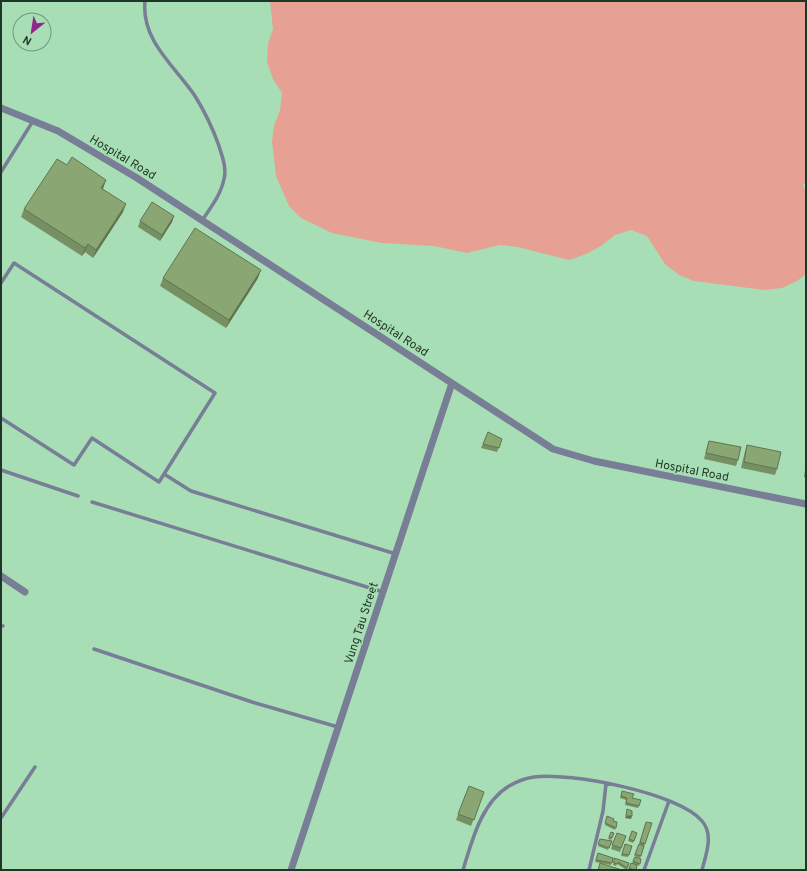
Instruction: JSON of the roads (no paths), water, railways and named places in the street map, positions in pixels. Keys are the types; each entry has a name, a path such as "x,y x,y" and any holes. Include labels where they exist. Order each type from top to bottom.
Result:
{"street":[{"name":"Hospital Road","path":"1,108 65,135 203,219 554,449 594,461 806,504"},
{"name":"Vung Tau Street","path":"291,870 452,383"},
{"path":"1,576 25,592"}],"lane":[{"path":"145,1 145,16 154,42 194,96 209,122 223,159 225,178 218,197 203,219"},
{"path":"1,172 33,121"},
{"path":"1,283 14,263 215,393 159,482 92,438 74,465 1,418"},
{"path":"1,470 78,496"},
{"path":"164,474 192,491 396,554"},
{"path":"92,502 383,592"},
{"path":"94,649 252,702 338,727"},
{"path":"1,818 35,767"},
{"path":"463,870 470,845 490,804 509,786 534,777 588,780 646,792 694,813 702,821 708,832 709,844 702,870"},
{"path":"588,870 603,811 606,784"},
{"path":"644,870 669,801"}]}
